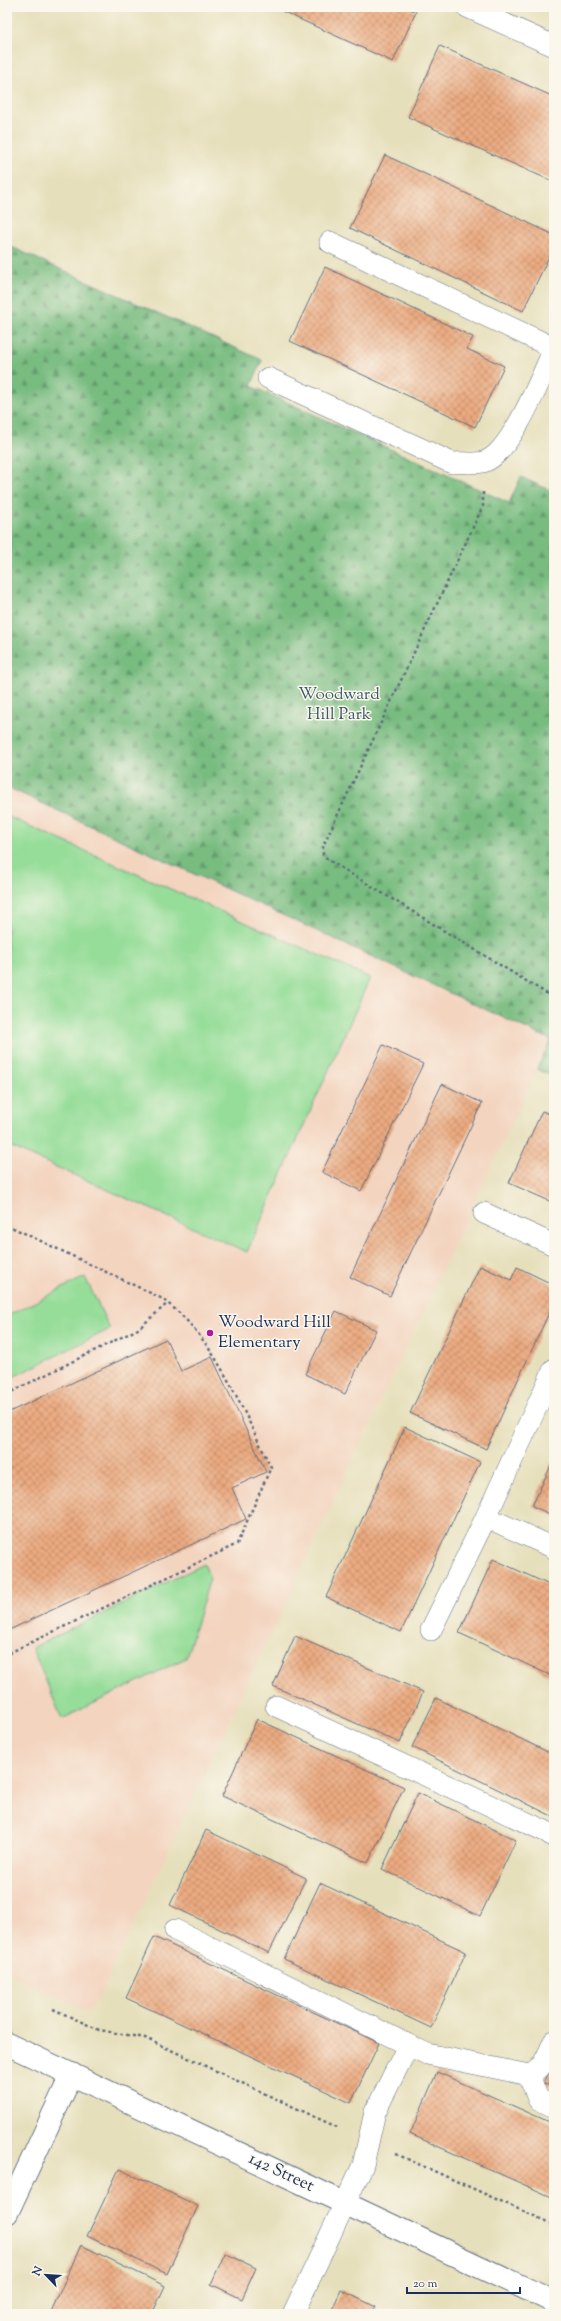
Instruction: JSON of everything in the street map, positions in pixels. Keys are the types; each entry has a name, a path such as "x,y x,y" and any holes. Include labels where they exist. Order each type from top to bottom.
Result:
{"street":[{"name":"142 Street","path":"7,2044 554,2302"},
{"path":"7,2213 72,2074"}],"lane":[{"path":"467,7 554,46"},
{"path":"268,378 452,463 483,462 497,454 515,430 554,348 330,242"},
{"path":"484,1213 554,1245"},
{"path":"432,1630 486,1517 554,1368"},
{"path":"486,1517 554,1548"},
{"path":"276,1706 547,1832 554,1837"},
{"path":"175,1930 408,2046 427,2054 529,2075 537,2072 541,2067 554,2041"},
{"path":"293,2314 363,2165 375,2112 408,2046"},
{"path":"529,2075 538,2099 554,2107"}],"path":[{"path":"483,462 483,506 323,846 323,855 330,861 554,998"},
{"path":"7,1225 168,1303 211,1350 271,1467 237,1544 11,1652 7,1662"},
{"path":"7,1394 138,1329 168,1303"},
{"path":"53,2009 99,2030 145,2038 554,2225"}],"shaded area":[{"name":"Woodward Hill Elementary","path":"7,787 551,1040 98,2000 89,2012 7,1973"}],"green space":[{"name":"Woodward Hill Park","path":"7,245 262,360 251,386 509,503 521,477 554,492 554,1077 537,1069 551,1040 7,787"},
{"path":"7,816 370,978 247,1252 7,1145"},
{"path":"85,1277 110,1329 7,1380 7,1316"},
{"path":"204,1564 210,1578 186,1658 62,1719 32,1648"}],"building":[{"path":"273,7 405,7 416,12 393,62"},
{"path":"440,46 554,97 554,182 408,117"},
{"path":"385,155 554,235 554,246 523,311 350,228"},
{"path":"325,267 473,337 467,349 504,366 475,427 290,341"},
{"path":"383,1045 423,1064 361,1191 322,1172"},
{"path":"442,1084 482,1103 390,1296 350,1277"},
{"path":"542,1111 554,1116 554,1203 509,1183"},
{"path":"480,1266 511,1280 517,1267 554,1285 554,1302 486,1449 410,1413"},
{"path":"336,1311 376,1330 345,1394 305,1374"},
{"path":"166,1339 181,1371 212,1357 266,1472 232,1488 246,1519 7,1631 7,1413"},
{"path":"405,1427 480,1462 401,1632 326,1597"},
{"path":"554,1459 554,1516 532,1506"},
{"path":"493,1559 554,1587 554,1677 459,1633"},
{"path":"295,1636 423,1692 400,1743 273,1686"},
{"path":"436,1698 554,1755 554,1817 412,1747"},
{"path":"257,1719 404,1787 368,1863 222,1796"},
{"path":"418,1793 516,1840 480,1916 382,1869"},
{"path":"206,1830 306,1878 269,1953 170,1905"},
{"path":"320,1883 466,1952 431,2028 284,1959"},
{"path":"154,1937 379,2043 351,2103 126,1998"},
{"path":"554,2061 554,2087 544,2083"},
{"path":"437,2072 554,2124 554,2198 410,2134"},
{"path":"119,2169 198,2206 167,2274 87,2236"},
{"path":"81,2245 165,2286 152,2314 50,2314"},
{"path":"225,2253 256,2268 242,2299 211,2284"},
{"path":"341,2290 376,2307 372,2314 330,2314"}],"place":[{"name":"Woodward Hill Elementary","path":"210,1333"}]}
